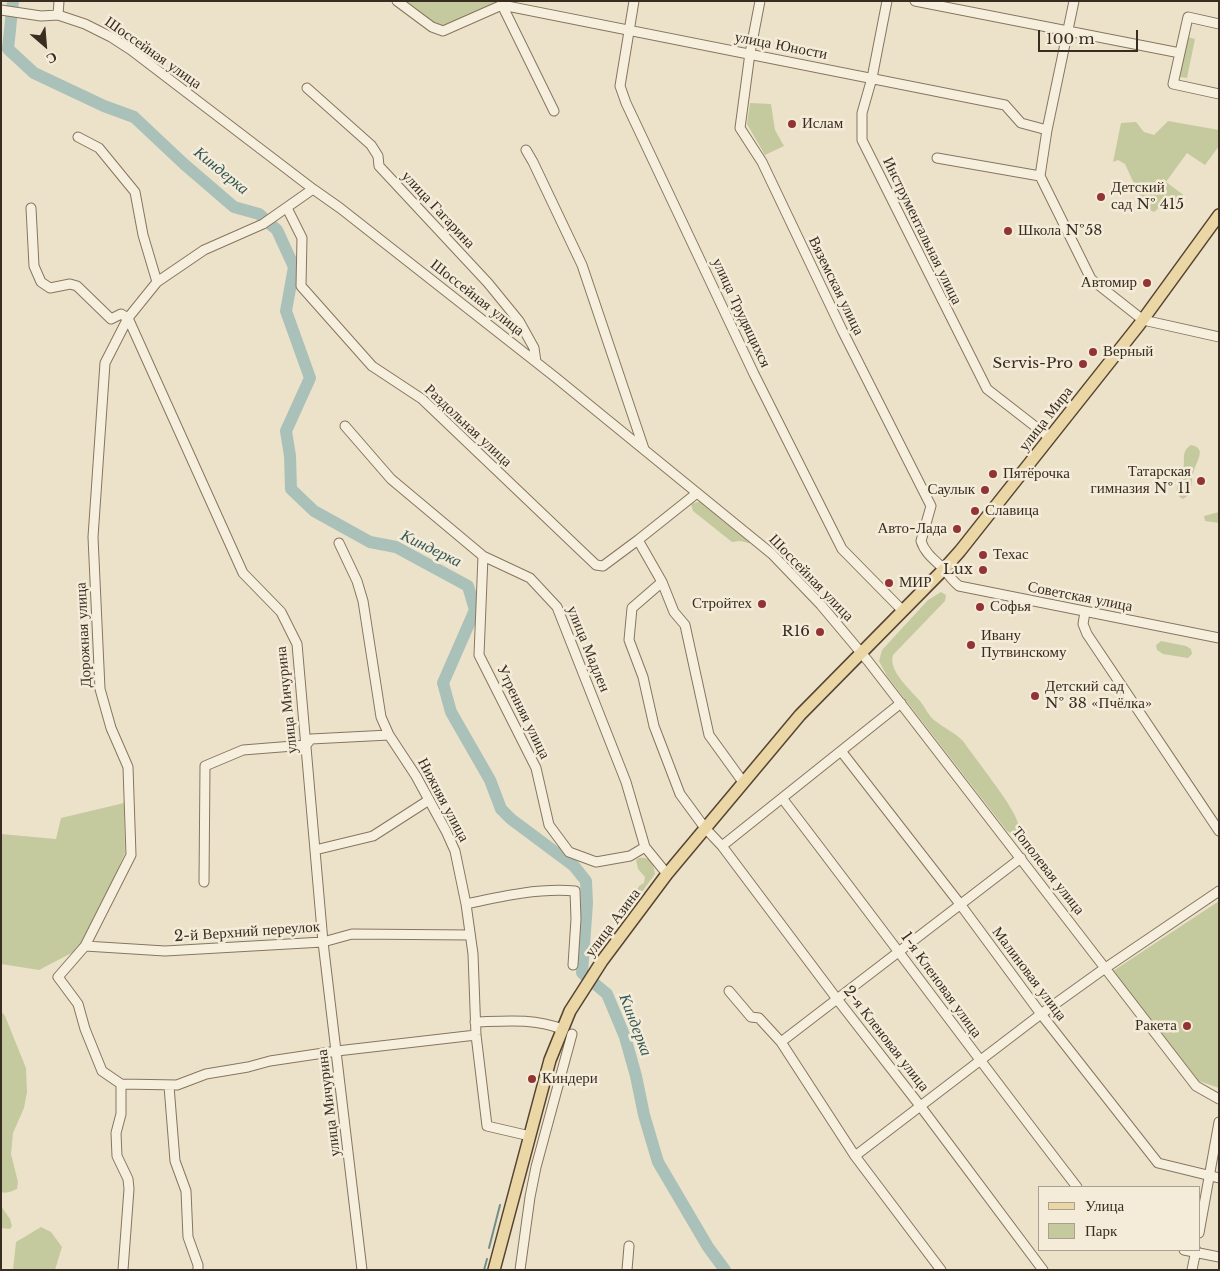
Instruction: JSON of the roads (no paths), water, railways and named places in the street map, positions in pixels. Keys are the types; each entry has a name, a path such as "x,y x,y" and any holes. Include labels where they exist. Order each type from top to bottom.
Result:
{"main road":[{"name":"улица Мира","path":"861,652 944,569 1142,320 1219,215"},
{"name":"улица Азина","path":"494,1270 545,1077 567,1032 570,1011 602,961 705,828 800,715 861,652"}],"street":[{"path":"58,15 59,1"},
{"path":"397,1 432,28 443,31 502,3 554,111"},
{"name":"улица Трудящихся","path":"634,1 620,86 634,121 754,374 842,549 902,610"},
{"name":"Вяземская улица","path":"760,1 750,54 740,128 762,162 842,330 931,506 921,541 932,559 944,569"},
{"name":"Инструментальная улица","path":"887,1 872,78 862,113 862,140 933,285 987,389 1050,438"},
{"path":"915,1 1180,53"},
{"path":"1074,1 1047,130 1040,176 1091,279 1142,320 1219,337"},
{"name":"улица Юности","path":"502,3 1005,105 1021,124 1047,130"},
{"name":"Шоссейная улица","path":"1,10 41,16 58,15 85,24 112,37 131,50 340,208 536,362 772,554 821,605 861,652"},
{"path":"1219,24 1188,17 1173,84 1219,94"},
{"name":"улица Гагарина","path":"307,88 371,145 378,156 379,166 488,283 526,332 534,348 536,362"},
{"path":"78,137 99,148 135,192 143,235 157,282"},
{"path":"526,150 534,162 582,265 644,449"},
{"path":"937,158 1040,176"},
{"name":"Дорожная улица","path":"121,1084 102,1071 85,1029 78,1004 58,977 85,946 130,855 128,767 112,728 100,689 93,537 105,363 128,318 157,282 204,250 267,221 313,189"},
{"path":"32,208 34,266 41,282 50,288 70,284 77,286 111,320 121,314 128,318"},
{"name":"Раздольная улица","path":"287,208 302,238 301,286 372,366 422,399 596,565 603,566 697,493"},
{"name":"улица Мичурина","path":"128,318 243,572 281,612 297,644 324,942 362,1270"},
{"path":"518,348 525,341 526,332"},
{"name":"улица Мадлен","path":"345,426 391,479 483,556 530,578 557,607 626,782 645,847 668,874"},
{"path":"638,540 662,582 674,612 685,625 709,735 743,782"},
{"name":"Нижняя улица","path":"339,544 357,581 363,601 381,717 389,735 416,776 455,851 466,904 470,935 476,1035 487,1126 530,1136"},
{"name":"Утренняя улица","path":"483,556 479,655 536,768 549,825 569,852 596,862 630,856 645,847"},
{"name":"Советская улица","path":"944,569 951,580 959,586 1219,638"},
{"name":"2-я Кленовая улица","path":"662,582 632,608 629,640 643,677 654,726 680,794 921,1106 1043,1270"},
{"path":"1085,612 1083,624 1086,634 1219,832"},
{"name":"Тополевая улица","path":"861,652 1196,1086 1219,1099"},
{"path":"722,846 901,703"},
{"path":"204,882 205,766 243,750 306,745 312,739 389,735"},
{"name":"Малиновая улица","path":"841,751 960,904 1041,1014 1158,1163 1219,1178"},
{"name":"1-я Кленовая улица","path":"782,798 900,951 980,1061 1076,1186"},
{"path":"315,850 373,836 429,800"},
{"path":"781,1042 1021,858"},
{"path":"466,904 518,893 561,890 576,891 576,919 572,965"},
{"path":"855,1156 1041,1014 1219,892"},
{"name":"2-й Верхний переулок","path":"85,946 165,951 324,942 352,934 470,935"},
{"path":"729,991 751,1017 759,1018 781,1042 855,1156 941,1270"},
{"path":"475,1022 532,1020 548,1023 567,1032 530,1197 520,1270"},
{"path":"123,1270 129,1189 128,1179 117,1156 116,1133 121,1114 121,1084 170,1086 206,1074 337,1051 476,1035"},
{"path":"170,1086 175,1161 186,1191 188,1237 198,1270"},
{"path":"1200,1227 1219,1122"},
{"path":"627,1270 629,1246"},
{"path":"1192,1270 1196,1251 1219,1257"}],"waterway":[{"name":"Киндерка","path":"13,1 8,49 34,73 104,106 134,117 234,207 259,214 277,230 294,267 286,311 310,378 286,431 290,456 291,489 314,511 370,542 396,547 468,586 475,610 443,683 451,712 490,780 501,809 511,819 574,866 586,881 587,903 582,973 607,994 625,1037 644,1115 658,1162 708,1247 725,1270"},
{"path":"489,1248 500,1205"},
{"path":"484,1270 487,1259"}],"place":[{"name":"Ислам","path":"792,124"},
{"name":"Детский сад № 415","path":"1101,197"},
{"name":"Школа №58","path":"1008,231"},
{"name":"Автомир","path":"1147,283"},
{"name":"Верный","path":"1093,352"},
{"name":"Servis-Pro","path":"1083,364"},
{"name":"Пятёрочка","path":"993,474"},
{"name":"Татарская гимназия № 11","path":"1201,481"},
{"name":"Саулык","path":"985,490"},
{"name":"Славица","path":"975,511"},
{"name":"Авто-Лада","path":"957,529"},
{"name":"Техас","path":"983,555"},
{"name":"Lux","path":"983,570"},
{"name":"МИР","path":"889,583"},
{"name":"Стройтех","path":"762,604"},
{"name":"Софья","path":"980,607"},
{"name":"R16","path":"820,632"},
{"name":"Ивану Путвинскому","path":"971,645"},
{"name":"Детский сад № 38 «Пчёлка»","path":"1035,696"},
{"name":"Ракета","path":"1187,1026"},
{"name":"Киндери","path":"532,1079"}]}
